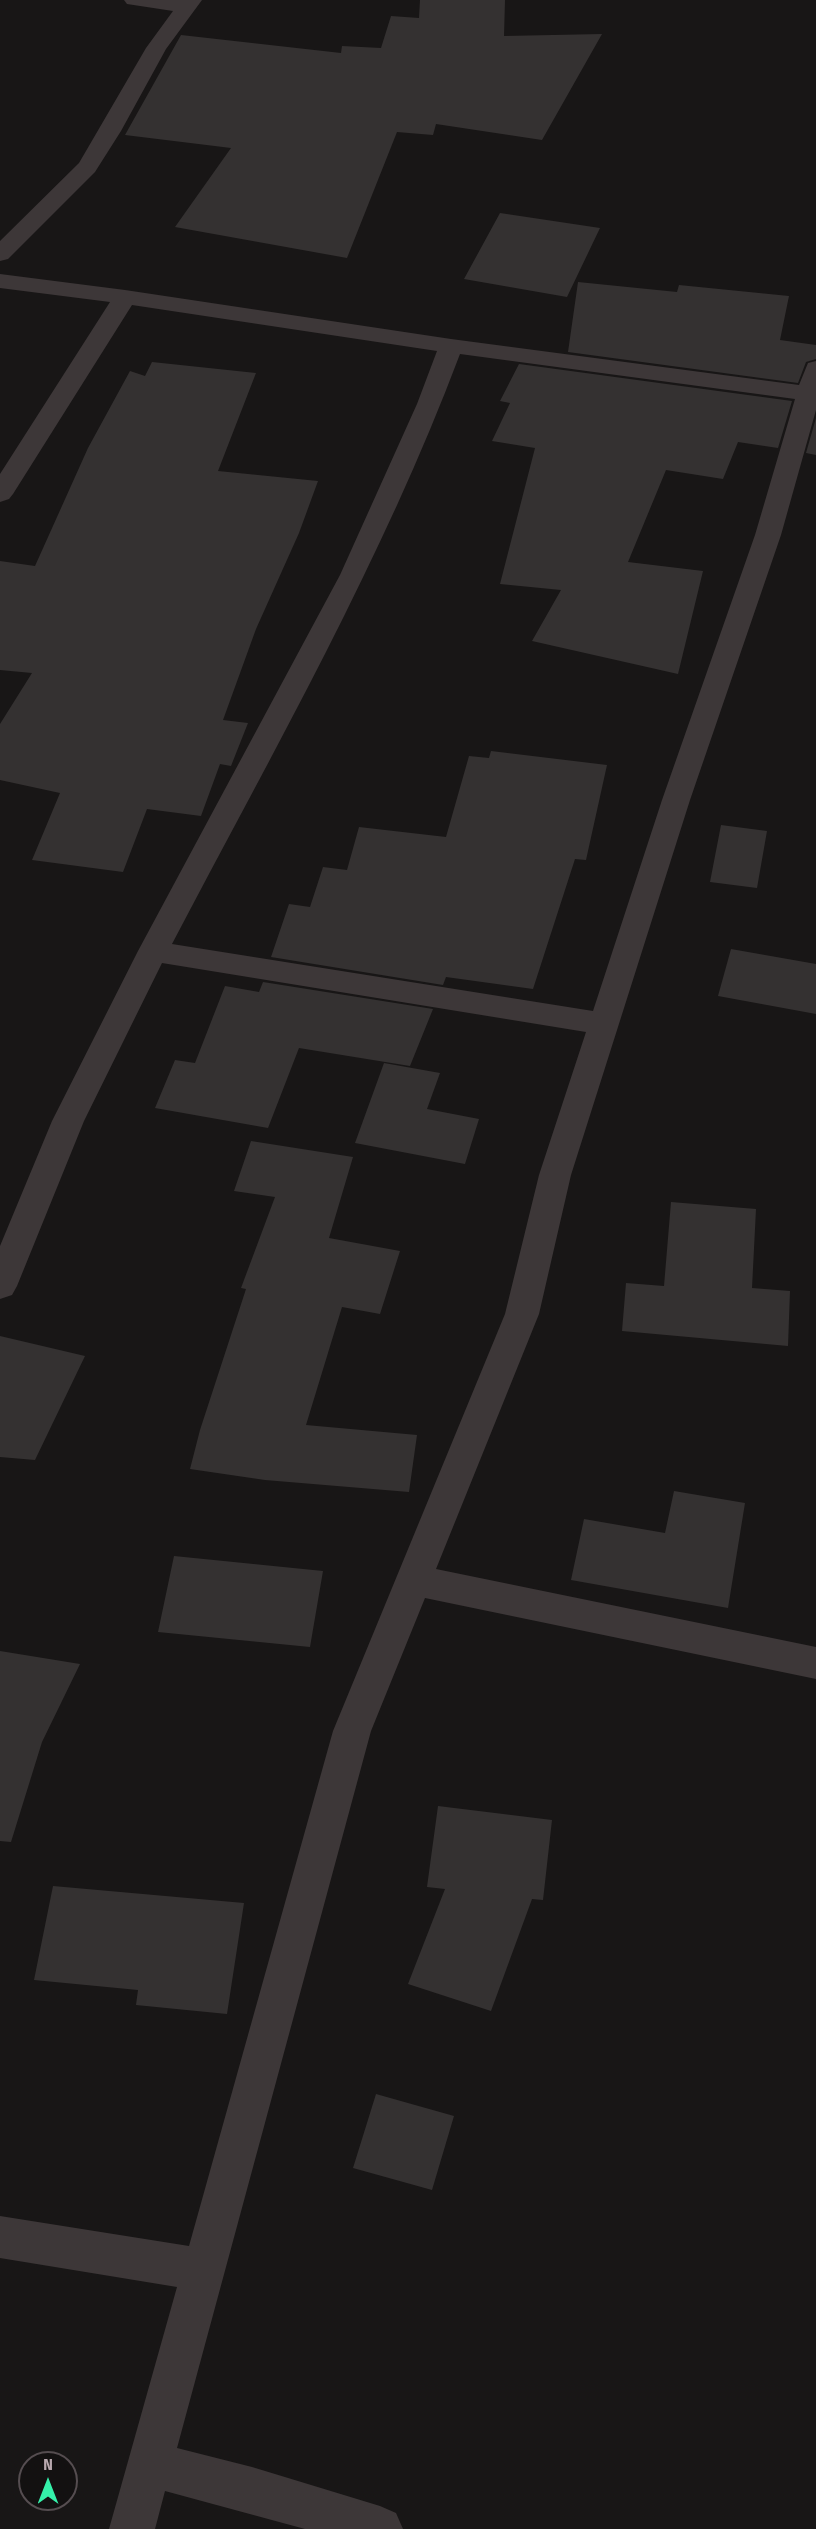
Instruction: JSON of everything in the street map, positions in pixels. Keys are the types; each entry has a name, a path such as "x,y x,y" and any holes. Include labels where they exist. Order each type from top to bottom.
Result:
{"street":[{"path":"134,0 189,3"},
{"path":"0,254 87,167 110,131 156,48 189,3"},
{"path":"0,281 125,297 451,346 813,381 768,535 676,800 555,1175 522,1314 352,1731 132,2529"},
{"path":"0,494 125,297"},
{"path":"0,1286 68,1121 153,951 353,575 429,404 451,346"},
{"path":"153,951 603,1024"},
{"path":"413,1580 816,1663"},
{"path":"0,2237 203,2270"},
{"path":"150,2464 252,2490 380,2529"}],"building":[{"path":"420,0 505,0 504,36 602,34 542,140 436,124 433,135 397,132 347,258 175,227 231,148 125,135 181,35 341,53 342,46 381,48 391,16 419,18"},
{"path":"500,213 600,228 567,297 464,279"},
{"path":"578,282 677,292 679,285 789,296 780,340 816,345 816,359 806,362 798,383 568,352"},
{"path":"152,362 256,373 218,471 318,481 299,533 256,629 223,720 248,723 231,766 220,764 201,816 147,809 123,872 32,860 60,793 0,780 0,724 32,673 0,670 0,561 35,566 88,448 130,371 145,376"},
{"path":"519,364 792,401 778,448 738,442 723,479 666,470 628,562 703,571 678,674 532,641 561,590 500,584 535,448 492,441 510,403 500,401"},
{"path":"816,418 816,455 806,453"},
{"path":"491,751 607,765 586,860 575,859 533,989 446,977 443,985 271,957 289,904 310,907 323,867 347,870 359,827 446,837 469,756 489,758"},
{"path":"721,825 767,831 757,888 710,882"},
{"path":"731,949 816,964 816,1014 718,996"},
{"path":"263,982 433,1009 410,1066 299,1048 268,1128 155,1108 175,1060 195,1063 225,986 259,992"},
{"path":"384,1063 440,1073 427,1109 479,1119 465,1164 355,1143"},
{"path":"251,1141 353,1157 329,1238 400,1251 380,1314 342,1307 306,1425 417,1435 409,1492 265,1480 190,1469 200,1430 246,1289 241,1288 275,1197 234,1191"},
{"path":"671,1202 756,1209 752,1288 790,1291 788,1346 622,1331 626,1283 664,1286"},
{"path":"0,1336 85,1356 35,1460 0,1457"},
{"path":"674,1491 745,1503 728,1608 571,1580 584,1519 665,1533"},
{"path":"174,1556 323,1571 310,1647 158,1632"},
{"path":"0,1651 80,1664 42,1742 11,1842 0,1841"},
{"path":"438,1806 552,1820 543,1900 532,1899 491,2011 408,1984 445,1889 427,1887"},
{"path":"53,1886 244,1903 227,2014 136,2005 138,1990 34,1980"},
{"path":"376,2094 454,2116 432,2190 353,2168"}]}
